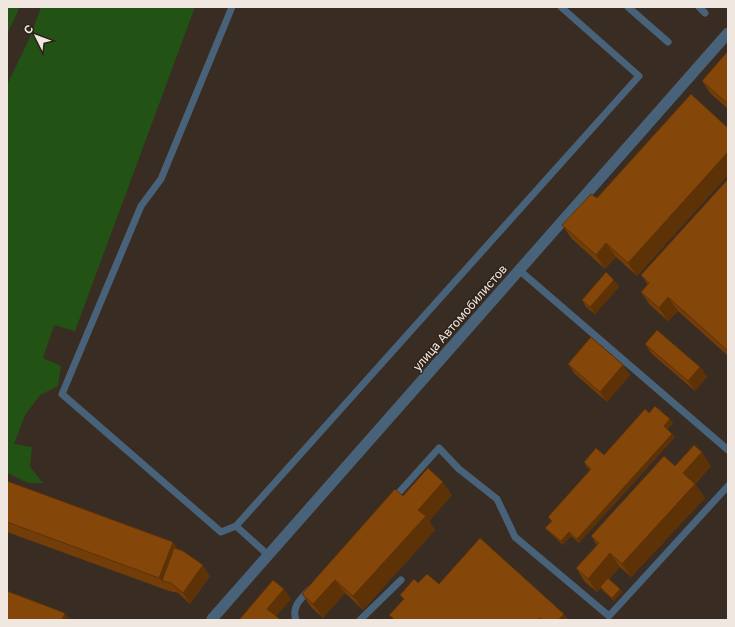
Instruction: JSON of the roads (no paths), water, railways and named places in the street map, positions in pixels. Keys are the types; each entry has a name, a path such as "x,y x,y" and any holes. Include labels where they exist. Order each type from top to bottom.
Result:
{"street":[{"name":"улица Автомобилистов","path":"212,620 728,33"}],"lane":[{"path":"232,7 161,179 141,206 62,394 221,532 236,526 639,76 561,7"},
{"path":"628,7 668,42"},
{"path":"699,7 705,13"},
{"path":"519,270 728,450"},
{"path":"387,506 439,448 459,468 497,499 515,537 609,616 728,486"},
{"path":"236,526 268,555"},
{"path":"360,620 401,580"},
{"path":"296,620 294,614 296,605 313,586"}]}
